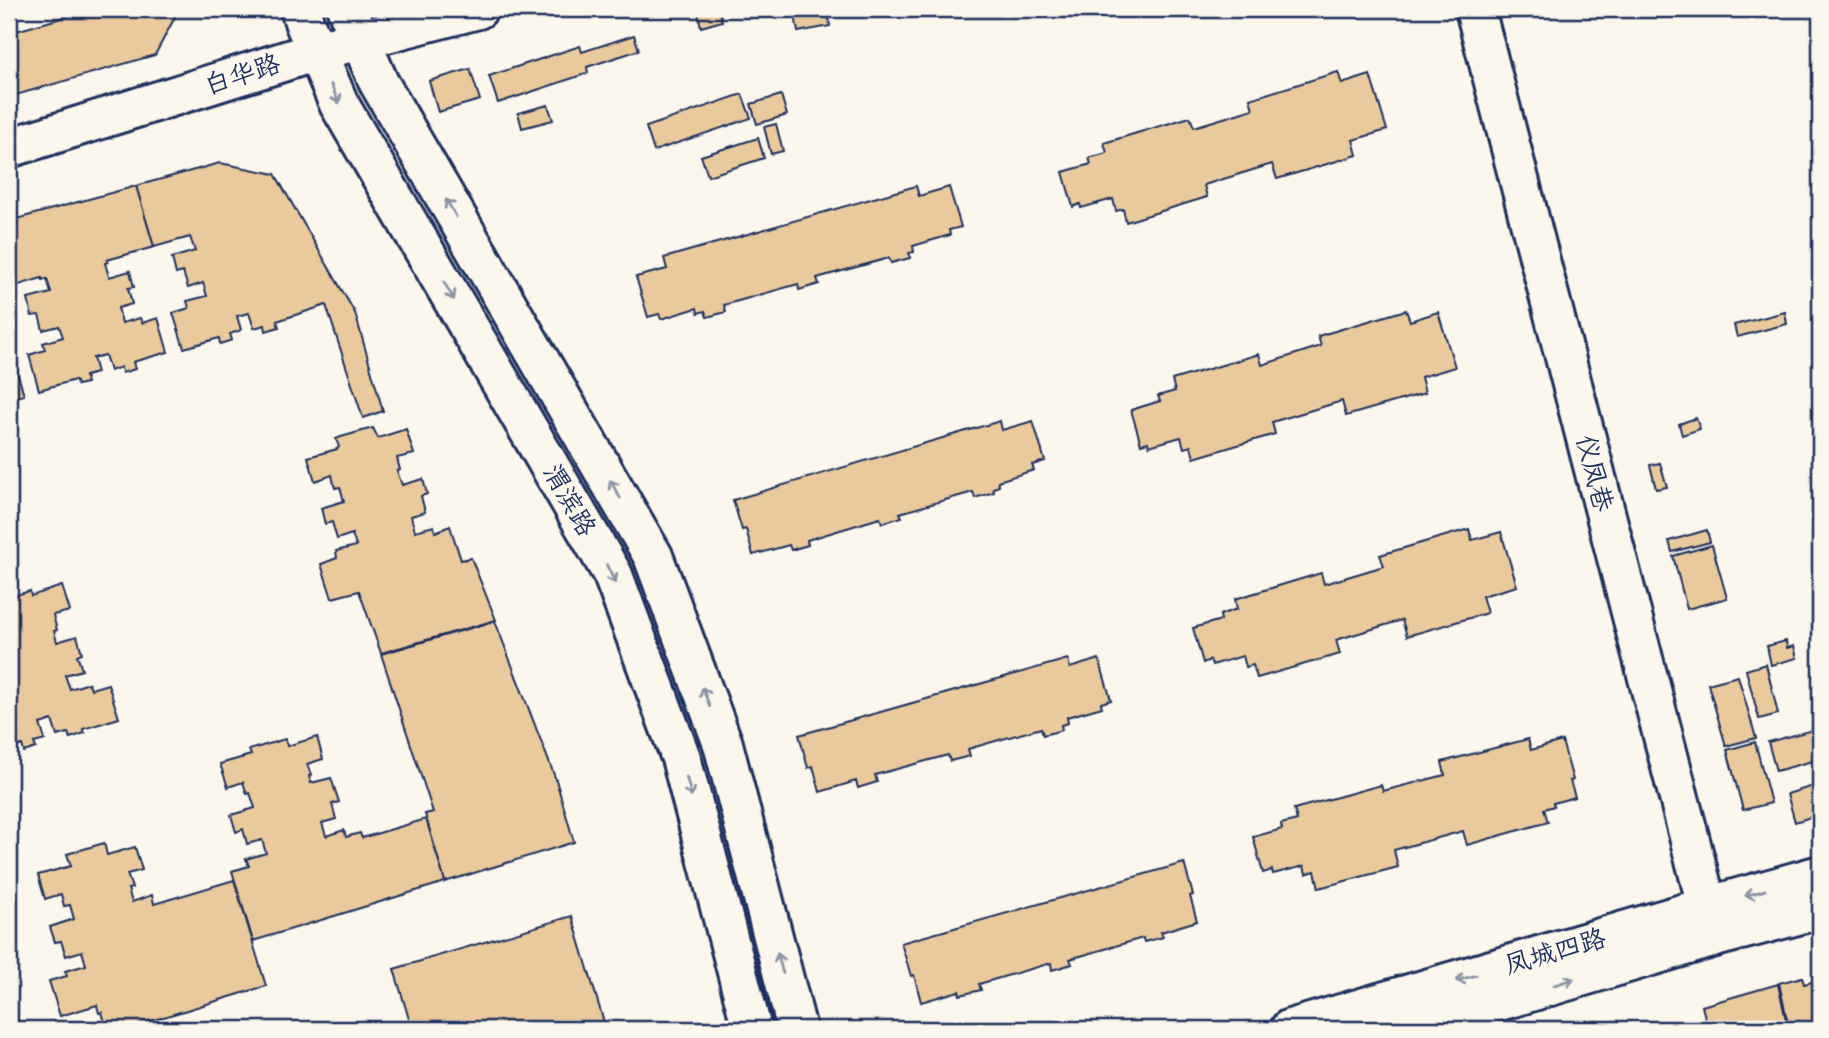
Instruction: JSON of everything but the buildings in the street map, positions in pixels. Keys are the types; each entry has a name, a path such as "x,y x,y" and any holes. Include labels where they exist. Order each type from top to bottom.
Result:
{"street":[{"name":"渭滨路","path":"300,9 339,104 613,575 681,758 751,1029"},
{"name":"白华路","path":"9,148 317,51 353,24 478,9"},
{"name":"仪凤巷","path":"1475,9 1711,922"},
{"name":"渭滨路","path":"353,24 379,83 653,556 723,744 797,1029"},
{"name":"凤城四路","path":"1405,1029 1711,922 1820,875"},
{"name":"凤城四路","path":"1290,1029 1711,922 1820,909"}]}
